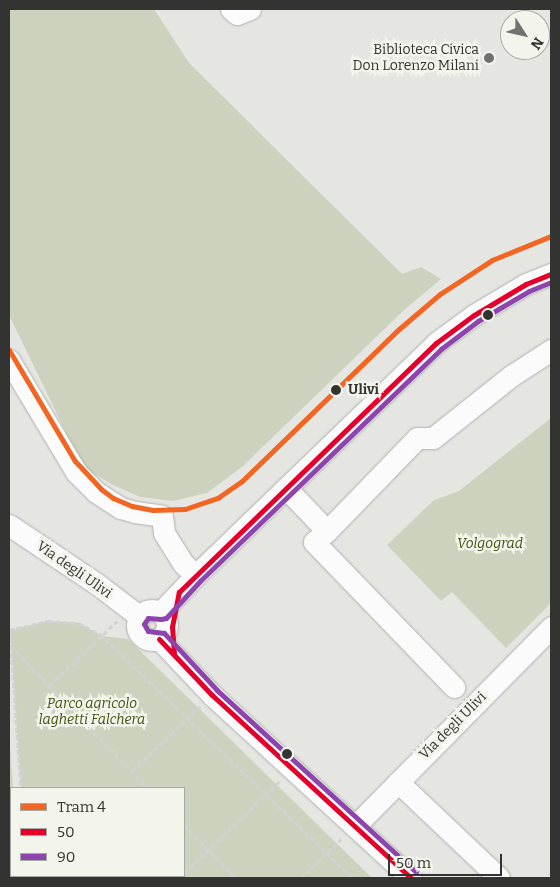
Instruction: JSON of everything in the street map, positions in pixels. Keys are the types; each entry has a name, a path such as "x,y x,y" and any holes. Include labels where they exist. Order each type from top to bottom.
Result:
{"street":[{"path":"232,9 237,14 250,9"},
{"path":"161,612 195,576 436,343 474,315 526,284 551,274"},
{"path":"454,686 314,542 417,438 433,438 511,376 551,350"},
{"path":"9,360 76,472 96,492 121,508 162,516 164,533 183,563 195,576"},
{"path":"286,488 327,531"},
{"name":"Via degli Ulivi","path":"9,525 97,584 139,616"},
{"path":"174,654 172,627 179,592"},
{"path":"153,609 161,612 166,618 168,626 165,633 159,638 152,640 144,638 138,632 136,624 139,616 145,611 153,609"},
{"name":"Via degli Ulivi","path":"356,825 550,632"},
{"path":"159,638 212,695 356,825 411,878"},
{"path":"398,782 499,878"}],"path":[{"path":"21,787 9,630 48,621 80,623 101,635 353,878"},
{"path":"49,686 101,635"},
{"path":"11,646 147,787"},
{"path":"132,771 212,695"},
{"path":"185,872 293,770"},
{"path":"301,878 356,825"},
{"path":"185,826 236,878"}],"green space":[{"path":"9,9 154,9 189,63 402,274 421,267 441,279 403,311 243,466 207,493 173,501 140,497 113,485 90,471 75,451 9,315"},
{"name":"Volgograd","path":"551,418 551,603 506,648 452,592 441,601 387,545 434,500 459,491"},
{"name":"Parco agricolo laghetti Falchera","path":"48,621 79,623 102,636 128,639 372,878 41,878 185,877 185,787 21,787 10,630"},
{"path":"9,733 13,787 10,787 9,832"}],"tram line":[{"name":"4","path":"9,350 75,461 101,489 113,498 132,506 153,510 185,509 219,497 242,481 399,329 440,294 492,260 551,236"}],"transit line":[{"name":"50","path":"174,654 172,627 179,592 436,343 474,315 526,284 551,274"},
{"name":"90","path":"416,872 217,690 164,633 148,631 144,624 148,618 166,618 200,581 441,349 478,321 529,291 551,282"},
{"name":"50","path":"159,639 212,695 411,878"}],"place":[{"name":"Biblioteca Civica Don Lorenzo Milani","path":"489,58"},
{"name":"Ulivi","path":"336,390"}]}
